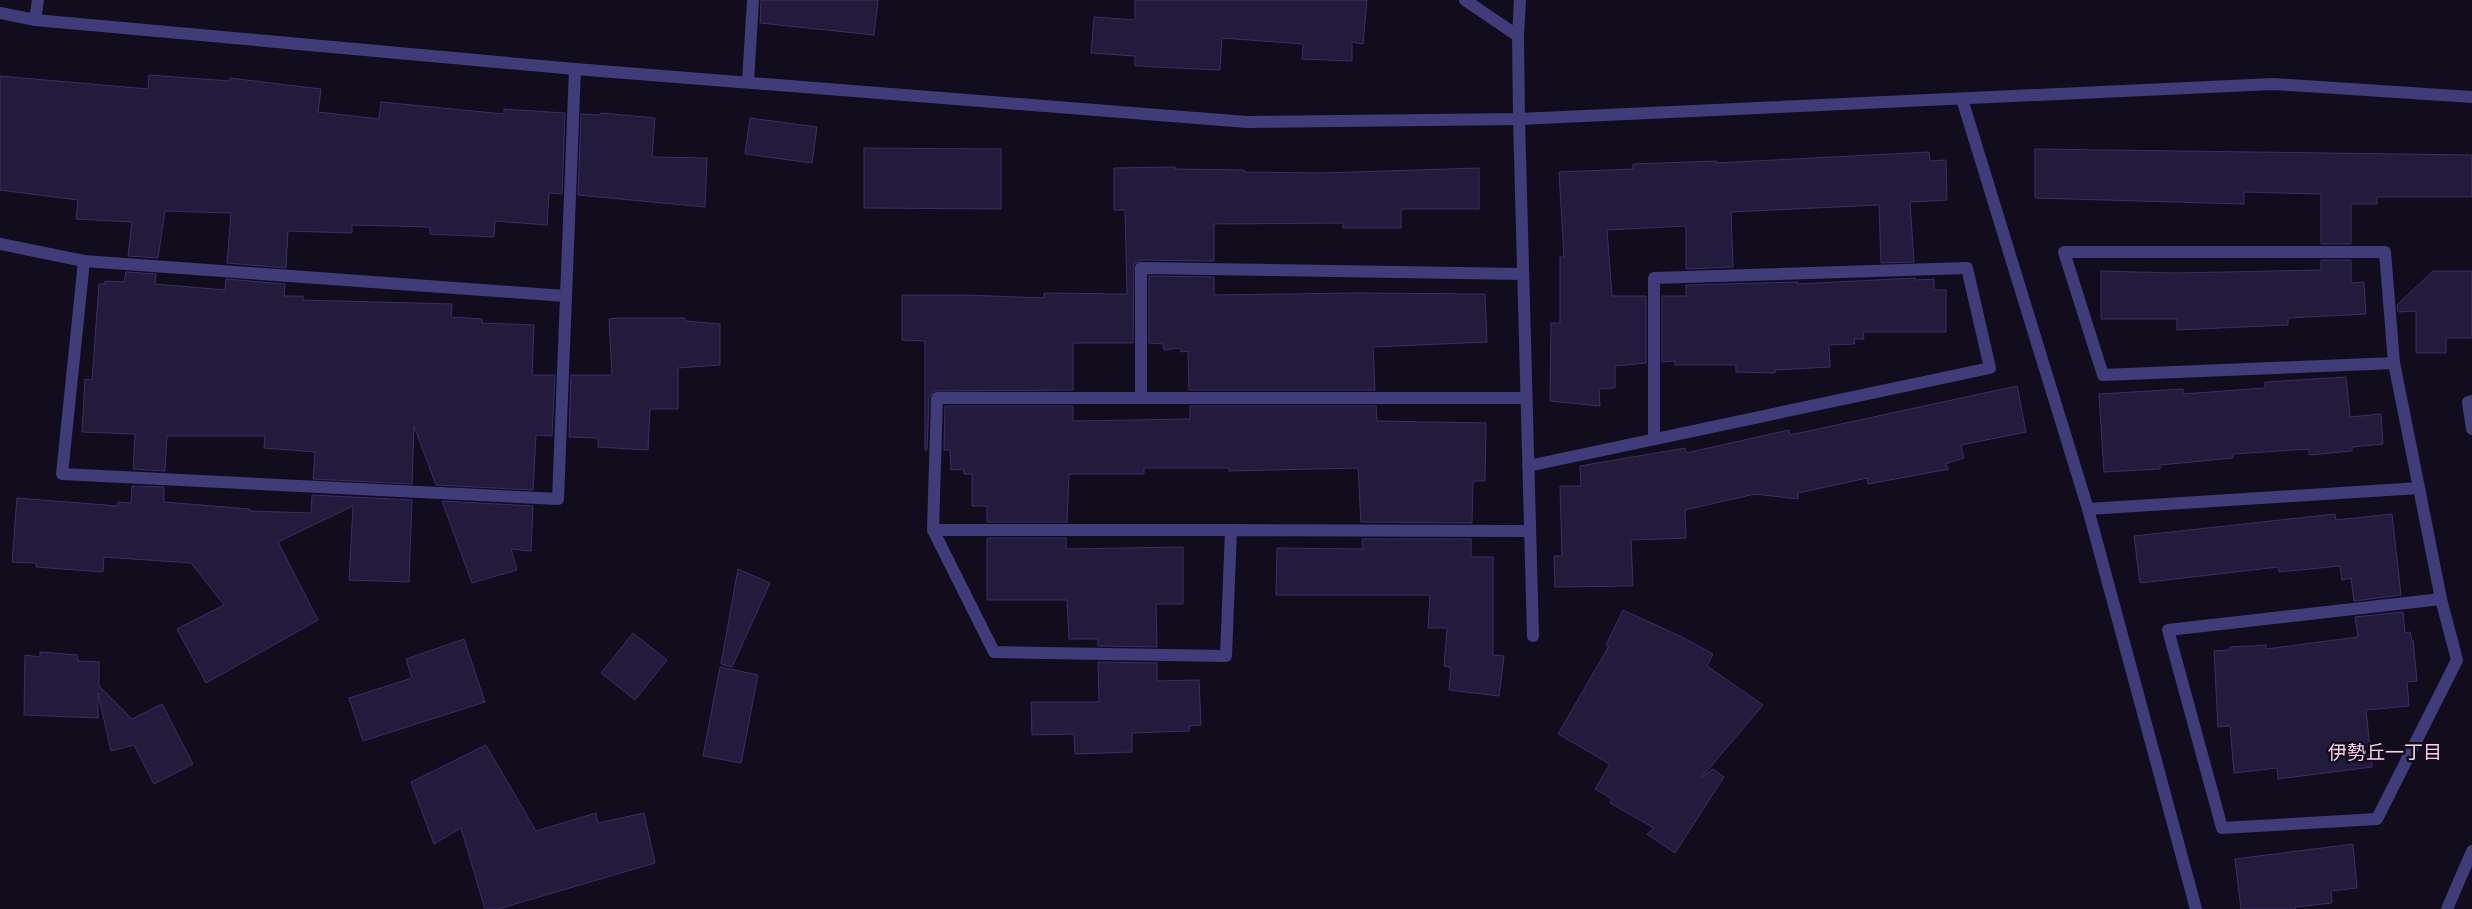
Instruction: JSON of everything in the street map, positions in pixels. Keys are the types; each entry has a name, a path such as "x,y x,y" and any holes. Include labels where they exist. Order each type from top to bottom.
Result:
{"street":[{"path":"35,20 38,0"},
{"path":"748,82 753,0"},
{"path":"1465,0 1518,36"},
{"path":"1520,0 1518,36 1519,119 1533,636"},
{"path":"0,13 35,20 575,69 1247,122 1519,119 2274,84 2472,97"},
{"path":"84,261 62,474 558,499 575,69"},
{"path":"1962,99 2088,509 2196,909"},
{"path":"0,244 84,261 565,296"},
{"path":"2394,364 2103,375 2064,252 2386,252 2394,364 2441,599 2457,660 2377,819 2222,828 2168,630 2441,599"},
{"path":"1141,398 1141,268 1523,274"},
{"path":"1528,466 1990,368 1967,268 1654,278 1654,439"},
{"path":"1231,530 1226,656 994,652 933,530 937,398 1526,398"},
{"path":"2472,402 2468,402 2472,429"},
{"path":"2088,509 2419,488"},
{"path":"933,530 1529,531"},
{"path":"2447,909 2472,851"}],"building":[{"path":"761,0 878,0 874,35 760,23"},
{"path":"1135,0 1367,0 1363,44 1352,42 1352,61 1302,59 1303,44 1222,38 1220,70 1135,66 1135,56 1091,53 1094,17 1135,20"},
{"path":"149,75 230,81 230,78 321,89 318,112 379,119 381,102 504,114 504,109 565,113 562,194 549,193 547,225 495,221 494,237 430,234 430,227 352,225 352,233 288,231 286,268 227,263 231,213 165,211 158,258 128,256 132,222 76,219 78,200 0,190 0,76 148,89"},
{"path":"601,113 655,118 652,157 707,158 705,207 578,195 581,114 600,115"},
{"path":"750,118 817,127 812,163 745,154"},
{"path":"864,148 1001,149 1001,209 864,208"},
{"path":"2035,149 2472,155 2472,197 2377,197 2377,204 2351,204 2351,244 2321,244 2321,194 2244,192 2244,204 2035,198"},
{"path":"1929,152 1930,161 1946,160 1947,200 1910,202 1914,262 1881,263 1879,205 1731,212 1733,267 1686,269 1686,226 1607,230 1612,296 1646,296 1646,363 1615,366 1615,388 1599,389 1600,406 1550,401 1551,323 1560,323 1560,257 1564,257 1559,172 1633,169 1633,164 1716,161 1716,163"},
{"path":"1175,167 1175,169 1244,170 1244,172 1323,173 1479,168 1479,209 1401,209 1401,228 1343,228 1343,223 1214,224 1214,261 1141,260 1134,264 1133,343 1073,343 1073,390 933,391 929,398 927,450 925,450 925,341 902,340 902,295 1044,298 1044,293 1127,294 1125,210 1114,210 1114,168"},
{"path":"2321,260 2351,260 2351,283 2364,282 2366,314 2288,318 2288,325 2177,330 2177,319 2101,319 2101,271 2175,273 2321,270"},
{"path":"2433,271 2472,271 2472,338 2446,338 2446,353 2416,353 2416,311 2398,312 2397,305"},
{"path":"126,272 156,274 155,284 225,290 226,279 285,284 284,296 303,296 303,300 452,304 451,317 482,319 482,323 534,325 532,375 555,375 552,436 536,435 533,490 436,485 414,426 412,484 313,479 315,452 264,448 265,436 167,436 165,471 133,469 135,434 82,432 85,379 92,380 99,284 105,284 105,281 124,282"},
{"path":"1149,276 1214,277 1214,295 1485,294 1487,342 1373,347 1375,390 1189,390 1188,351 1181,352 1180,348 1164,350 1163,344 1149,343"},
{"path":"1915,278 1915,280 1934,279 1934,290 1946,290 1946,332 1863,332 1864,339 1854,339 1855,344 1829,345 1830,367 1775,370 1775,373 1736,372 1736,365 1675,365 1675,361 1662,362 1662,296 1686,296 1686,285 1798,282 1798,284"},
{"path":"685,318 685,321 720,324 720,365 678,368 678,409 650,409 648,450 598,447 598,438 569,437 571,375 612,375 609,319"},
{"path":"2346,377 2350,417 2381,414 2383,444 2352,447 2352,451 2309,455 2309,449 2233,454 2233,458 2160,465 2160,469 2104,472 2099,394 2183,389 2183,394 2265,388 2265,382"},
{"path":"2017,386 2026,432 1961,445 1964,458 1945,464 1949,469 1868,484 1867,478 1798,493 1798,499 1755,494 1685,510 1686,538 1631,540 1633,586 1555,587 1554,556 1562,556 1560,486 1581,486 1580,466 1685,448 1686,453 1789,430 1790,435"},
{"path":"945,406 1073,406 1073,421 1190,419 1190,406 1376,406 1377,421 1486,423 1485,481 1473,481 1472,523 1361,522 1358,468 1229,471 1229,468 1144,468 1144,474 1069,474 1067,522 987,522 987,506 972,506 972,474 964,474 964,469 951,470 950,450 944,450"},
{"path":"132,486 164,487 164,502 250,509 250,511 311,513 312,495 412,500 409,582 349,580 353,506 278,542 318,620 206,683 177,629 224,605 191,563 104,557 103,572 36,567 36,563 12,562 17,498 118,506 118,502 131,503"},
{"path":"442,501 533,506 531,551 511,549 517,570 472,583"},
{"path":"2335,514 2336,520 2392,514 2401,595 2354,601 2351,578 2342,580 2340,566 2279,572 2278,567 2140,583 2134,536"},
{"path":"987,538 1066,538 1066,549 1183,547 1183,604 1156,604 1157,647 1098,646 1098,639 1069,639 1067,600 987,600"},
{"path":"1362,539 1471,539 1471,557 1493,557 1493,655 1504,656 1499,696 1449,690 1451,668 1444,666 1447,628 1428,628 1430,595 1276,595 1277,548 1363,549"},
{"path":"738,569 770,583 732,667 721,664"},
{"path":"1623,610 1682,637 1713,654 1707,666 1763,705 1701,778 1713,769 1724,777 1675,853 1647,834 1654,828 1610,803 1612,799 1595,789 1610,764 1558,734 1609,646 1606,645"},
{"path":"2403,612 2405,633 2410,632 2413,640 2417,681 2407,682 2409,706 2366,710 2372,767 2278,779 2277,768 2234,773 2230,726 2218,727 2214,651 2230,650 2230,647 2266,645 2266,649 2358,637 2355,617"},
{"path":"633,633 667,660 635,700 601,673"},
{"path":"464,639 485,702 363,741 349,698 412,678 406,659"},
{"path":"40,652 77,655 78,661 99,662 99,686 132,719 162,704 193,764 154,784 134,745 111,751 98,693 98,718 24,715 25,655 40,657"},
{"path":"1098,662 1157,663 1157,681 1199,680 1201,725 1189,726 1189,731 1132,733 1132,752 1075,754 1074,734 1032,735 1031,702 1099,702"},
{"path":"720,667 758,675 741,763 703,756"},
{"path":"486,745 536,831 596,813 598,823 644,813 655,863 498,909 485,909 461,828 434,844 411,782"},
{"path":"2353,844 2357,888 2331,891 2332,903 2295,907 2296,909 2241,909 2235,859"}],"district":[{"name":"伊勢丘一丁目","path":"2385,752"}]}
